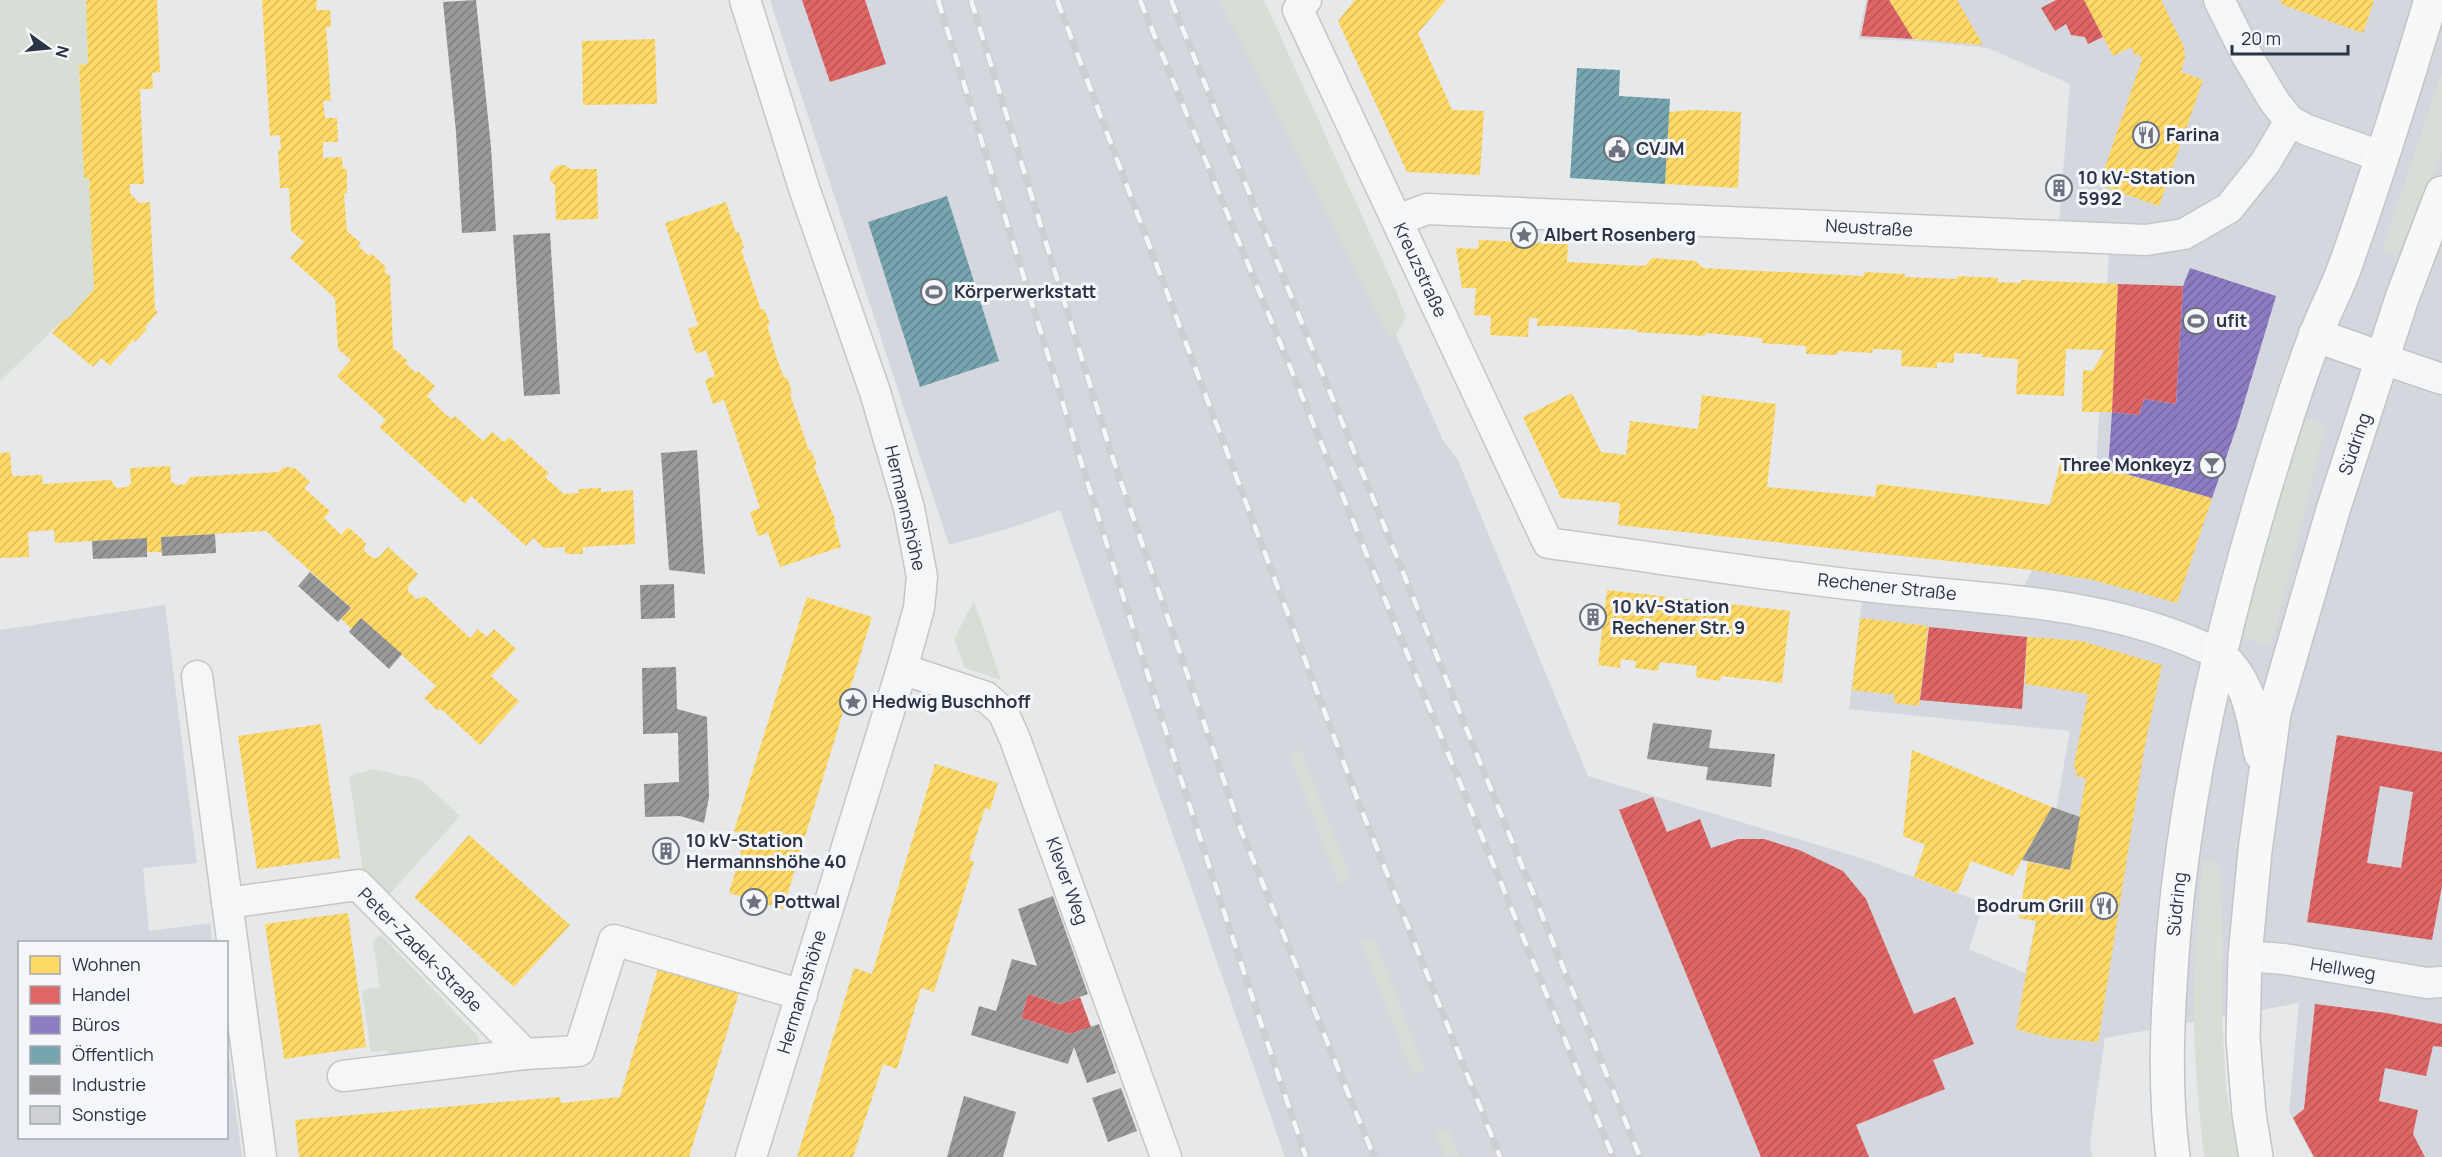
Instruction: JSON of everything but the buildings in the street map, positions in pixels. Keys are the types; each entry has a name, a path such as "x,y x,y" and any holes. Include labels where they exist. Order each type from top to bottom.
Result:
{"main road":[{"name":"Südring","path":"2173,1157 2170,1134 2168,1051 2170,973 2178,891 2190,808 2220,655 2261,502 2315,335 2342,274 2383,157 2431,0"},
{"name":"Südring","path":"2256,1157 2249,1114 2244,1048 2245,956 2255,851 2276,704 2333,510 2402,298 2442,193"},
{"path":"2315,335 2383,359"},
{"name":"Südring","path":"2220,655 2235,669 2244,684 2265,773"}],"street":[{"name":"Hermannshöhe","path":"745,0 804,188 878,401 909,507 922,576 919,608 902,669 751,1157"},
{"name":"Kreuzstraße","path":"1306,0 1298,10 1548,543"},
{"path":"2219,0 2246,54 2274,101 2290,121 2307,130 2383,157"},
{"name":"Neustraße","path":"1398,220 1427,209 2146,240 2184,234 2229,208 2265,163 2290,121"},
{"path":"2383,359 2442,379"},
{"name":"Rechener Straße","path":"1548,543 1864,586 2076,609 2188,639 2220,655"},
{"name":"Klever Weg","path":"902,669 986,697 1003,712 1015,739 1166,1157"},
{"path":"197,676 261,1157"},
{"name":"Peter-Zadek-Straße","path":"227,903 358,885 525,1054"},
{"path":"343,1076 525,1054 579,1051 614,940 801,995"},
{"name":"Hellweg","path":"2245,956 2284,959 2427,983 2442,982"}],"shaded area":[{"path":"0,0 86,0 88,64 79,65 84,178 89,178 94,289 67,320 65,318 0,381"},
{"path":"770,0 1220,0 1389,335 1396,335 1444,442 1458,460 1588,776 1861,858 1984,903 1969,949 2025,973 2036,921 2019,918 2028,862 2046,865 2070,731 1849,709 1864,586 2016,601 2032,570 2062,457 2096,465 2110,239 2058,236 2070,84 1988,48 1916,41 1858,39 1866,0 2442,0 2442,1157 2313,1157 2289,1112 2299,1003 2105,1038 2090,1143 2092,1157 1285,1157 1060,510 1013,527 949,545"},
{"path":"1220,0 1264,0 1397,293 1406,317 1396,335 1389,336"},
{"path":"2442,72 2442,150 2398,254 2382,250"},
{"path":"2296,416 2326,424 2271,646 2242,637"},
{"path":"974,601 1001,680 965,668 954,639"},
{"path":"165,605 197,863 143,868 149,931 210,923 212,941 18,941 18,1139 228,1139 228,1051 242,1157 0,1157 0,630"},
{"path":"1301,750 1351,879 1339,884 1289,754"},
{"path":"373,769 421,780 460,816 387,897 363,871 349,776"},
{"path":"2203,862 2219,863 2226,1089 2238,1157 2204,1157 2196,1073 2194,1003 2196,942"},
{"path":"381,935 479,1037 475,1048 389,1056 388,1050 371,1052 362,990 380,987 373,943 374,939"},
{"path":"1374,937 1425,1070 1413,1075 1361,942"},
{"path":"1448,1128 1459,1157 1445,1157 1436,1133"}],"railway":[{"path":"938,0 1210,869 1306,1157"},
{"path":"971,0 1112,456 1241,830 1374,1157"},
{"path":"1057,0 1360,806 1500,1157"},
{"path":"1140,0 1613,1157"},
{"path":"1171,0 1640,1157"}],"place":[{"name":"Farina","path":"2146,135"},
{"name":"CVJM","path":"1617,149"},
{"name":"10 kV-Station 5992","path":"2059,188"},
{"name":"Albert Rosenberg","path":"1524,235"},
{"name":"Körperwerkstatt","path":"934,292"},
{"name":"ufit","path":"2196,321"},
{"name":"Three Monkeyz","path":"2212,465"},
{"name":"10 kV-Station Rechener Str. 9","path":"1593,617"},
{"name":"Hedwig Buschhoff","path":"853,702"},
{"name":"10 kV-Station Hermannshöhe 40","path":"666,851"},
{"name":"Pottwal","path":"754,902"},
{"name":"Bodrum Grill","path":"2104,906"}]}
